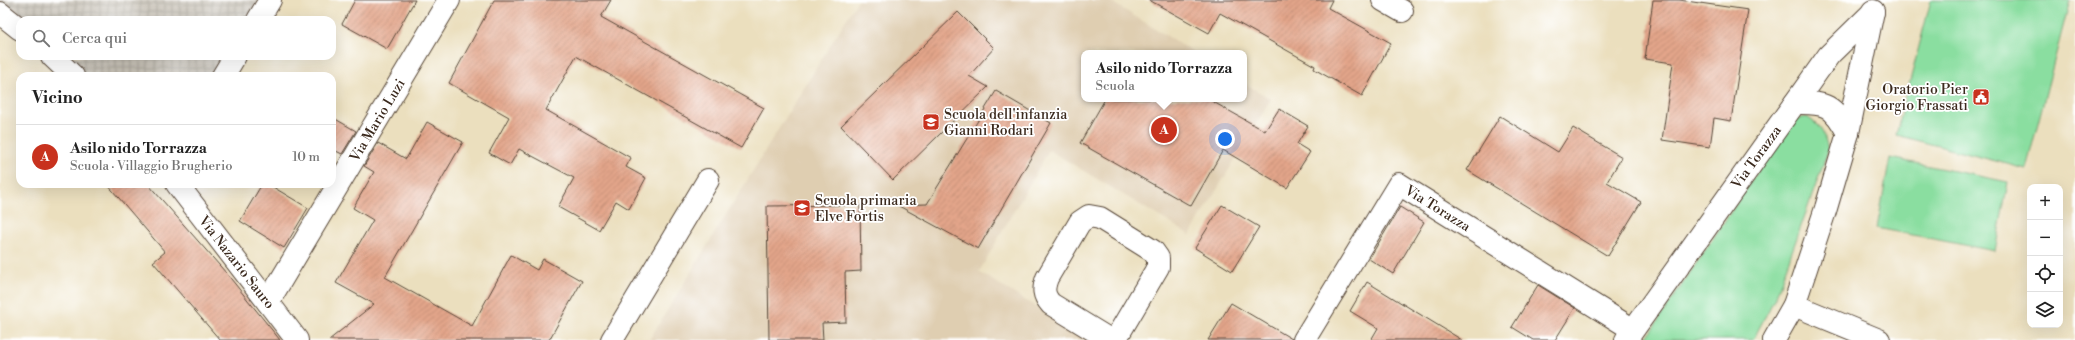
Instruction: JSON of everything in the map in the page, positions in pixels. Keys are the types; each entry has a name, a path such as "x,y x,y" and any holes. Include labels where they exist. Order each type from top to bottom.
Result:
{"street":[{"path":"260,16 270,0"},
{"name":"Via Mario Luzi","path":"268,302 449,0"},
{"path":"1383,0 1402,11"},
{"name":"Via Torazza","path":"1304,340 1399,184 1629,335 1830,55 1874,6"},
{"name":"Via Torazza","path":"1774,340 1794,305 1826,208 1848,132 1874,6"},
{"path":"0,13 16,26"},
{"path":"56,60 69,72"},
{"path":"225,72 233,60"},
{"path":"1795,103 1817,102 1826,106 1835,111 1848,132"},
{"path":"612,340 708,180"},
{"name":"Via Nazario Sauro","path":"180,188 297,340"},
{"path":"1110,340 1051,304 1045,297 1043,288 1047,278 1080,222 1089,216 1100,218 1153,251 1158,258 1158,267 1115,340"},
{"path":"1794,305 1879,340"}],"shaded area":[{"path":"0,0 264,0 254,16 18,16 0,2"},
{"path":"858,0 1108,0 1190,50 1081,50 1081,102 1247,102 1247,85 1271,99 1190,235 1049,150 979,272 1090,340 649,340"},
{"path":"67,60 227,60 219,72 81,72"}],"green space":[{"path":"1931,0 2070,0 2026,169 1896,135"},
{"path":"1807,117 1822,131 1826,140 1828,151 1776,296 1753,340 1645,340 1793,119"},
{"path":"1890,158 2008,182 1995,251 1877,228"}],"building":[{"path":"355,0 415,0 387,49 342,24"},
{"path":"494,0 611,0 601,17 764,108 741,148 576,56 546,110 631,158 626,167 646,178 629,209 616,201 599,230 558,207 574,178 519,149 510,165 489,153 509,117 449,83"},
{"path":"1149,0 1332,0 1328,8 1391,43 1362,96 1314,69 1315,66 1220,13 1209,33"},
{"path":"1653,0 1679,0 1748,10 1731,121 1714,118 1710,147 1662,140 1673,63 1645,59"},
{"path":"958,12 994,48 969,76 988,87 893,180 841,126"},
{"path":"996,91 1051,123 978,249 897,205 927,204"},
{"path":"1103,102 1213,102 1265,131 1279,109 1308,126 1297,144 1310,152 1287,188 1223,150 1191,206 1080,143"},
{"path":"1500,116 1558,152 1573,128 1622,157 1607,182 1641,202 1608,256 1467,170"},
{"path":"336,119 356,131 342,154 336,151"},
{"path":"427,122 463,142 385,277 472,326 511,255 537,270 543,259 582,281 549,340 329,340 374,304 336,283 373,220 353,208 374,172 364,166 378,143 406,159"},
{"path":"110,188 152,188 227,274 280,340 220,340 153,262 165,252"},
{"path":"260,188 275,188 308,208 284,248 240,221"},
{"path":"860,205 861,271 845,272 846,322 822,323 823,340 769,340 767,206"},
{"path":"1222,205 1259,227 1232,271 1195,248"},
{"path":"1400,207 1424,222 1393,274 1369,259"},
{"path":"1367,282 1462,340 1371,340 1378,328 1350,311"},
{"path":"1538,285 1575,308 1555,340 1533,340 1512,327"},
{"path":"1231,303 1292,339 1292,340 1208,340"}],"place":[{"name":"Oratorio Pier Giorgio Frassati","path":"1981,97"},
{"name":"Scuola dell'infanzia Gianni Rodari","path":"931,122"},
{"name":"Asilo nido Torrazza","path":"1164,130"},
{"name":"Scuola primaria Elve Fortis","path":"802,208"}]}
